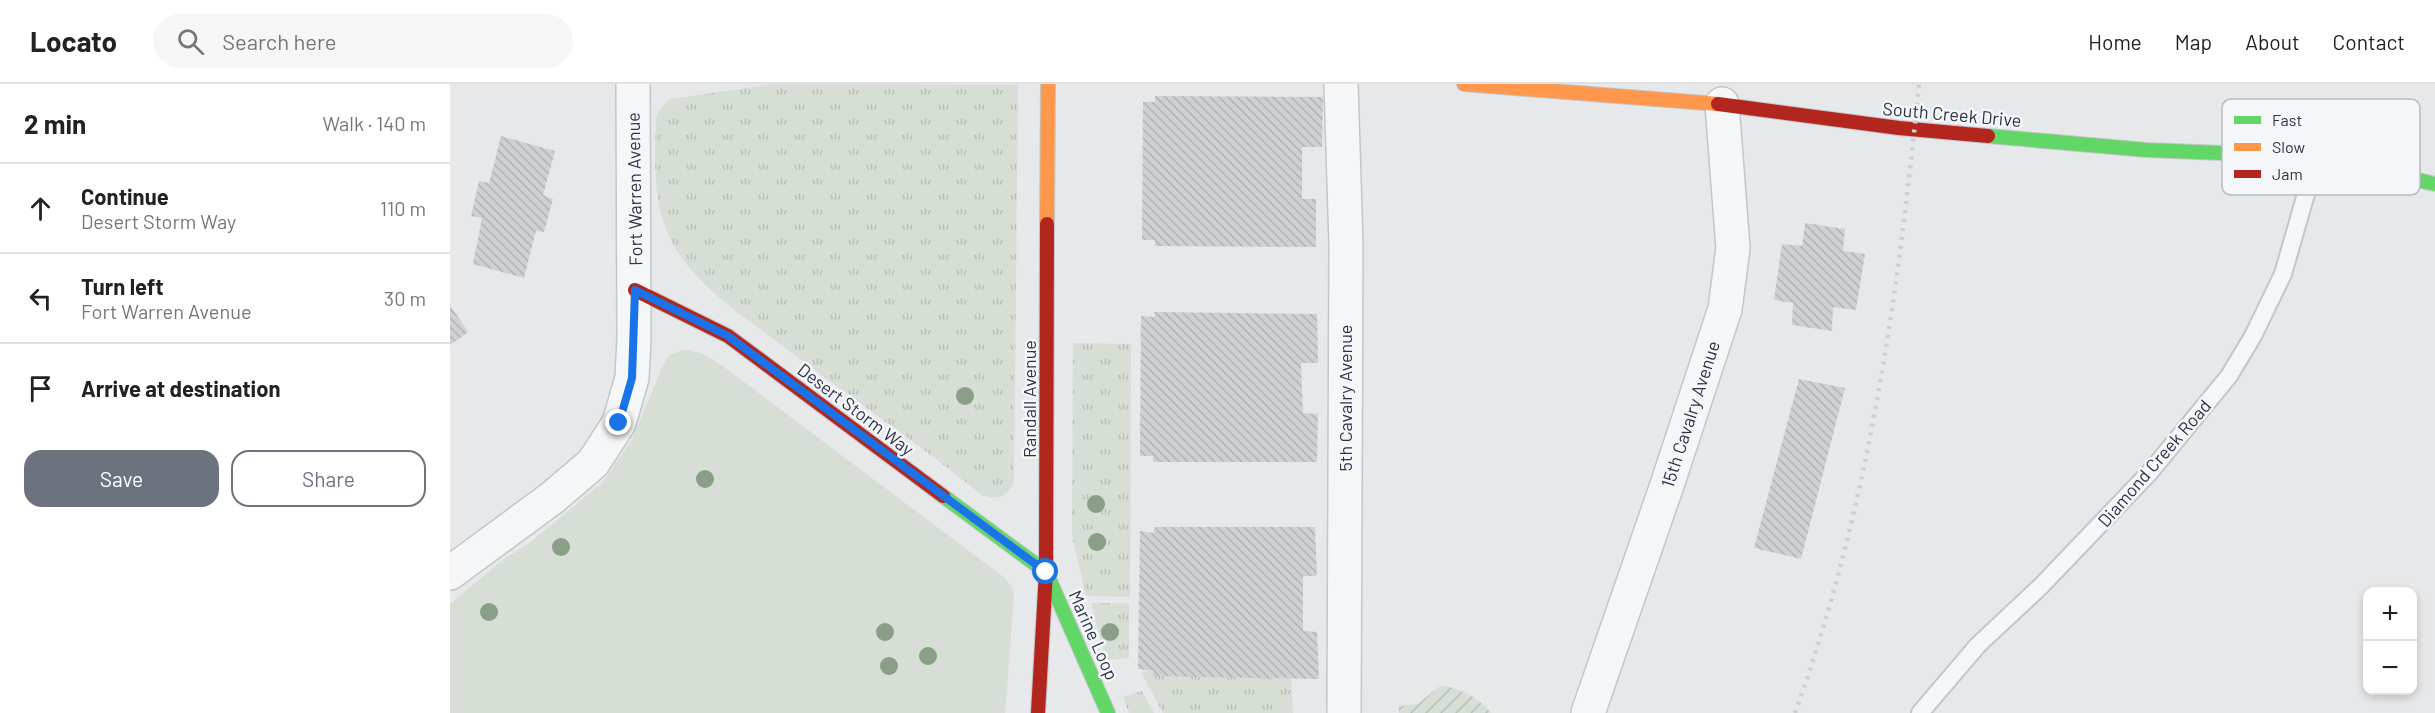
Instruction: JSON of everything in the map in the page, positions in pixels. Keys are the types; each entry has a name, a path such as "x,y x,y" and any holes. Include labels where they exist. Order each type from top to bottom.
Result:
{"street":[{"name":"Randall Avenue","path":"1038,713 1046,572 1048,84"},
{"name":"5th Cavalry Avenue","path":"1341,84 1346,244 1344,713"},
{"name":"South Creek Drive","path":"1464,84 1714,97 1899,128 2136,149 2222,153"},
{"name":"Fort Warren Avenue","path":"450,573 552,498 593,463 619,423 632,378 639,85"},
{"name":"15th Cavalry Avenue","path":"1588,713 1725,309 1733,248 1714,97"},
{"name":"South Creek Drive","path":"2420,181 2435,184"},
{"name":"Desert Storm Way","path":"635,290 728,336 1046,572"},
{"name":"Marine Loop","path":"1046,572 1108,713"}],"lane":[{"name":"Diamond Creek Road","path":"1920,713 1978,645 2041,586 2150,472 2229,376 2253,336 2283,274 2306,195"}],"green space":[{"path":"775,84 1018,85 1014,480 1010,490 1002,496 982,495 722,300 692,270 679,254 669,236 660,208 656,179 656,119 661,108 670,99"},
{"path":"1073,343 1131,344 1130,597 1086,596 1072,535"},
{"path":"683,350 700,353 724,367 1005,578 1013,589 1014,597 1005,713 450,713 450,604 504,559 532,541 603,482 633,438 669,355"},
{"path":"1091,603 1129,603 1129,658 1106,660"},
{"path":"1141,672 1291,678 1293,713 1163,713"},
{"path":"1440,686 1454,688 1468,694 1491,713 1399,713 1399,706 1418,704"},
{"path":"1142,691 1154,713 1129,713 1123,697"}],"building":[{"path":"1155,96 1323,97 1322,147 1302,147 1302,199 1316,199 1316,247 1155,246 1155,240 1142,240 1143,102 1155,102"},
{"path":"501,136 555,151 543,195 553,199 544,232 536,231 524,278 473,264 482,218 471,216 479,181 489,183"},
{"path":"1805,223 1845,229 1843,251 1865,254 1856,310 1833,307 1832,331 1792,325 1793,303 1774,300 1782,244 1802,246"},
{"path":"450,305 468,332 450,345"},
{"path":"1154,312 1317,314 1318,363 1301,363 1303,413 1318,414 1317,462 1153,462 1153,456 1140,456 1141,316 1155,317"},
{"path":"1799,379 1845,388 1801,559 1754,548"},
{"path":"1155,527 1315,527 1317,576 1303,576 1303,631 1317,632 1319,679 1152,676 1154,671 1138,669 1140,531 1153,533"}],"railway":[{"path":"1795,713 1820,637 1861,481 1890,323 1919,84"}],"traffic: fast":[{"path":"1988,136 2147,150 2222,153"},
{"path":"2420,181 2435,184"},
{"path":"943,496 1046,572 1108,713"}],"traffic: slow":[{"path":"1047,224 1048,84"},
{"path":"1464,84 1718,104"}],"traffic: jam":[{"path":"1718,104 1899,128 1988,136"},
{"path":"1038,713 1046,572 1047,224"},
{"path":"635,290 728,336 943,496"}],"route":[{"path":"619,423 632,378 635,290 728,336 1046,572"}]}
